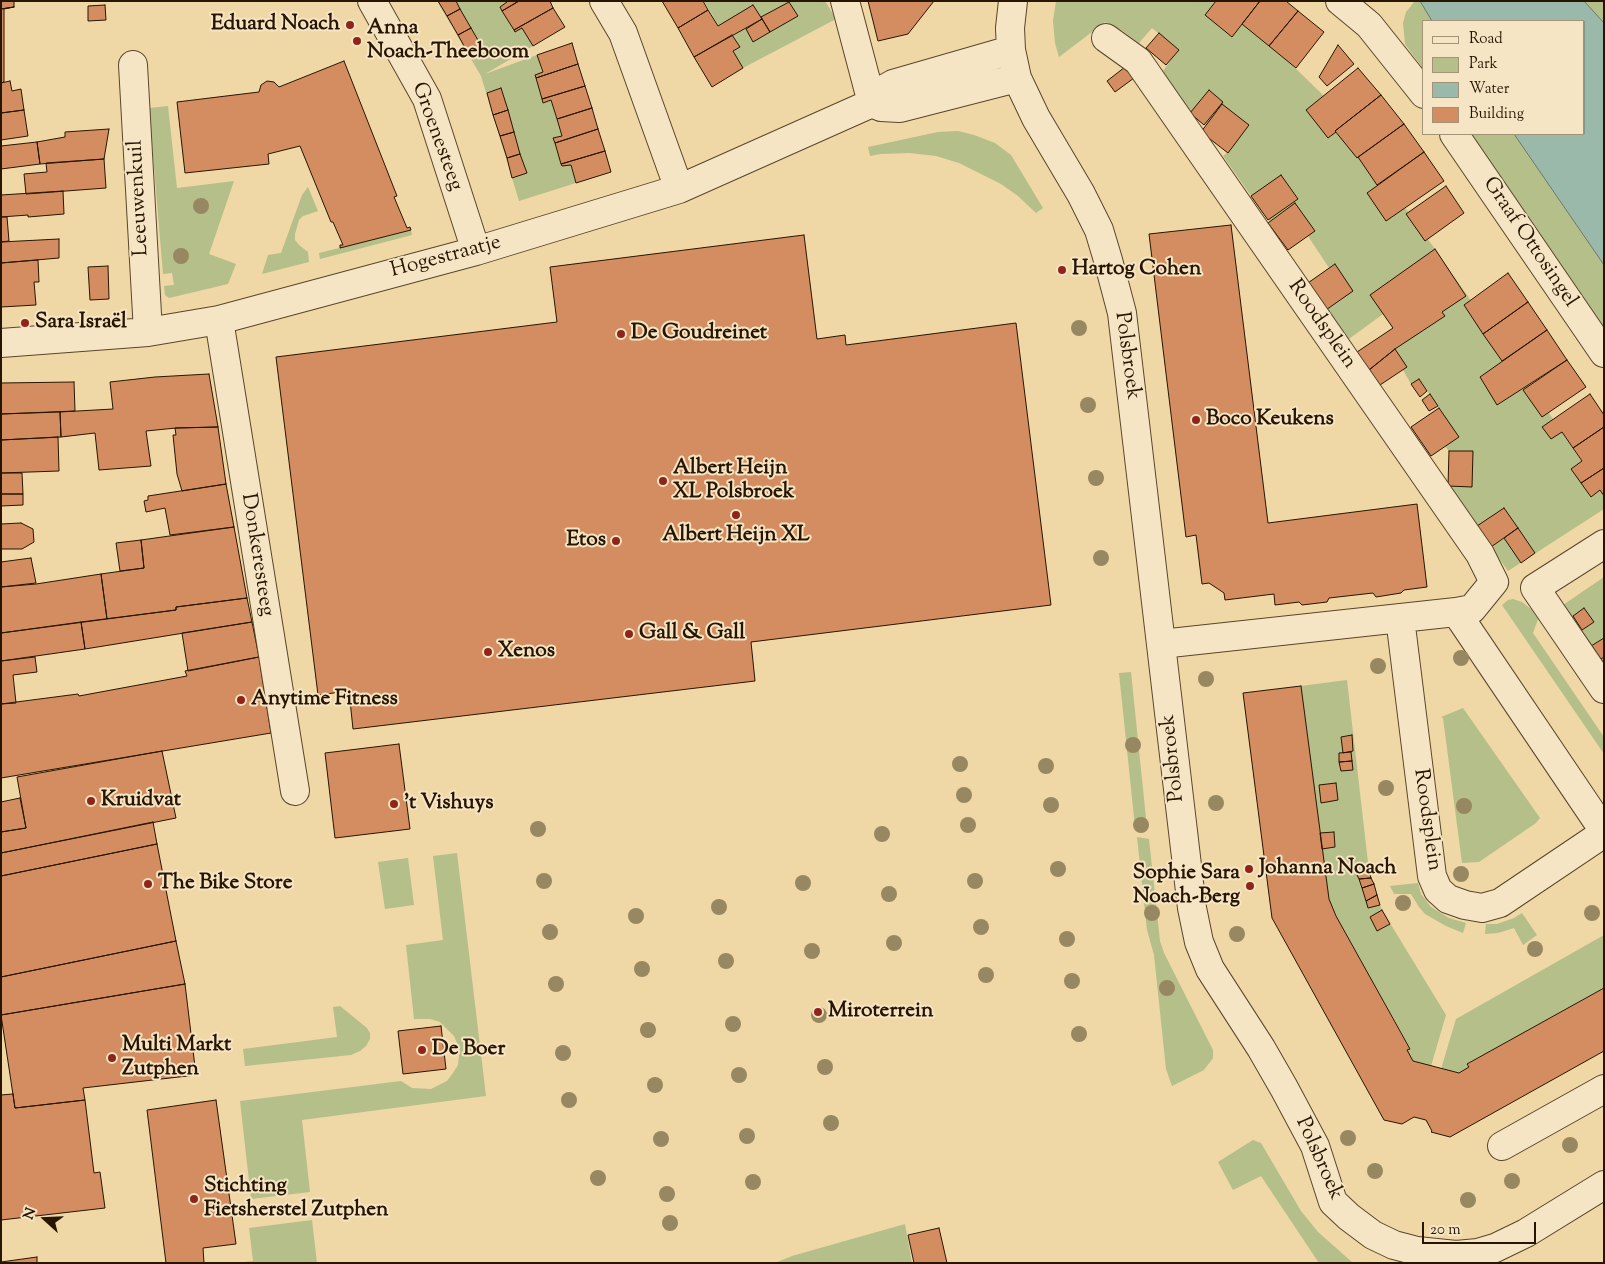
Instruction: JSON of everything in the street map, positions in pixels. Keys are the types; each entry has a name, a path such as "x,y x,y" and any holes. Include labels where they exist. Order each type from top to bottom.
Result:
{"street":[{"name":"Groenesteeg","path":"372,1 427,99 476,251"},
{"path":"604,1 623,33 680,189"},
{"path":"845,1 872,103 881,107 900,108 1017,78"},
{"name":"Polsbroek","path":"1013,1 1010,28 1011,50 1017,78 1036,118 1081,194 1099,230 1122,313 1192,908 1199,942 1210,969 1261,1048 1315,1146 1333,1202 1374,1236 1416,1257 1478,1253 1495,1248 1526,1233 1604,1185"},
{"path":"1340,1 1369,25 1422,91"},
{"name":"Roodsplein","path":"1106,38 1138,61 1480,554 1494,582 1472,609 1456,612 1161,644"},
{"name":"Hogestraatje","path":"1,343 148,332 219,320 476,251 680,189 872,103 884,89 893,84 1011,50"},
{"name":"Leeuwenkuil","path":"132,65 148,332"},
{"name":"Graaf Ottosingel","path":"1455,135 1604,353"},
{"name":"Donkeresteeg","path":"219,320 295,791"},
{"path":"1604,544 1535,588 1604,689"},
{"name":"Roodsplein","path":"1400,618 1432,876 1438,890 1448,899 1482,908 1500,903 1604,832 1456,612"},
{"path":"1502,1146 1604,1089"}],"green space":[{"path":"437,1 507,1 533,46 485,74 537,55 576,183 519,201 481,76"},
{"path":"704,1 825,1 836,19 743,68"},
{"path":"1056,1 1226,1 1324,96 1435,249 1553,419 1604,495 1604,509 1508,571 1448,486 1449,451 1445,446 1439,408 1419,379 1411,384 1395,349 1393,328 1383,314 1349,339 1305,285 1329,268 1308,236 1268,220 1223,156 1228,152 1206,125 1171,94 1165,83 1163,71 1178,50 1152,28 1139,43 1123,31 1105,22 1059,57 1055,43 1053,21"},
{"path":"1415,1 1420,1 1431,20 1422,20 1422,67 1405,44 1403,23 1406,12"},
{"path":"1584,1 1604,1 1604,23"},
{"path":"168,106 177,188 234,181 209,254 236,264 228,284 169,298 165,295 164,286 174,285 172,273 163,274 149,108"},
{"path":"958,131 995,143 1011,155 1043,208 1036,213 1018,196 1001,184 959,163 936,156 910,153 870,156 868,147 938,132"},
{"path":"1472,135 1515,135 1604,265 1604,327"},
{"path":"308,187 318,211 303,216 299,220 295,240 308,252 309,262 262,274 268,255 281,253 302,195"},
{"path":"411,230 412,235 320,259 319,253"},
{"path":"1604,577 1604,664 1563,605"},
{"path":"1513,599 1522,602 1531,609 1538,619 1533,633 1604,737 1604,754 1502,605 1508,600"},
{"path":"1131,672 1147,828 1135,827 1119,673"},
{"path":"1347,680 1369,871 1382,910 1446,1015 1431,1066 1413,1061 1407,1050 1410,1048 1336,916 1329,899 1322,849 1335,847 1334,832 1320,833 1301,686"},
{"path":"1463,708 1540,818 1536,823 1479,862 1462,863 1443,718 1441,717"},
{"path":"1137,837 1149,839 1160,941 1164,953 1213,1050 1213,1058 1204,1070 1172,1086 1166,1069 1154,955 1147,930"},
{"path":"457,853 486,1096 302,1120 310,1192 251,1199 240,1101 401,1081 412,1088 431,1089 447,1081 458,1065 458,1045 454,1036 440,1022 430,1019 414,1019 406,945 443,940 433,856"},
{"path":"408,858 414,905 385,909 378,862"},
{"path":"1418,883 1421,894 1431,907 1449,918 1466,923 1463,933 1425,914 1411,894 1394,894 1390,886"},
{"path":"1522,913 1537,935 1523,945 1514,928 1498,933 1485,934 1486,924 1497,924"},
{"path":"1604,935 1604,988 1468,1064 1469,1067 1459,1073 1441,1069 1456,1019"},
{"path":"340,1006 367,1028 370,1033 370,1039 360,1051 351,1055 245,1066 243,1049 337,1037 333,1007"},
{"path":"1253,1140 1261,1143 1301,1211 1318,1232 1353,1263 1319,1263 1261,1176 1233,1190 1218,1162"},
{"path":"312,1220 317,1263 235,1263 253,1261 249,1228"},
{"path":"905,1224 912,1263 775,1263 792,1256"}],"water":[{"path":"1420,1 1584,1 1604,23 1604,265 1515,135 1585,135 1585,20 1431,20"}],"building":[{"path":"1,1 14,1 14,7 1,9"},
{"path":"438,1 456,1 460,9 447,16"},
{"path":"507,1 519,1 502,11 500,7"},
{"path":"519,1 550,1 553,8 514,30 502,11"},
{"path":"662,1 703,1 708,10 678,28"},
{"path":"868,1 934,1 908,34 878,41"},
{"path":"1216,1 1260,1 1232,37 1205,15"},
{"path":"1260,1 1286,1 1298,11 1269,46 1242,24"},
{"path":"789,2 798,16 770,32 761,17"},
{"path":"105,5 106,20 88,21 88,6"},
{"path":"753,5 762,19 694,57 678,28 708,10 718,26"},
{"path":"14,7 4,9 4,82 1,83 1,9"},
{"path":"553,8 565,27 533,46 522,28 515,32 514,30"},
{"path":"460,9 471,28 458,35 447,16"},
{"path":"1298,11 1324,32 1296,68 1269,46"},
{"path":"762,19 770,32 753,42 746,29"},
{"path":"471,28 482,47 469,55 458,35"},
{"path":"1159,33 1179,50 1166,65 1146,48"},
{"path":"732,35 740,47 733,51 743,68 712,87 694,57"},
{"path":"572,43 578,64 536,78 535,75 543,72 537,55"},
{"path":"1338,45 1354,64 1327,86 1319,77"},
{"path":"344,61 397,196 394,197 407,228 410,227 411,230 340,248 340,245 343,245 333,222 331,222 300,146 268,154 269,164 185,173 177,102 259,92 261,85 267,81 274,82 279,87"},
{"path":"578,64 585,86 542,99 536,78"},
{"path":"1125,67 1134,78 1115,92 1107,81"},
{"path":"1358,68 1381,95 1328,138 1306,110"},
{"path":"10,81 12,91 21,89 24,110 1,113 1,83"},
{"path":"585,86 592,108 557,119 551,100 543,103 542,99"},
{"path":"501,88 508,110 493,115 487,93"},
{"path":"1209,90 1223,102 1204,125 1190,113"},
{"path":"1381,95 1404,124 1357,158 1335,131"},
{"path":"1222,104 1249,125 1228,153 1201,132"},
{"path":"592,108 598,129 555,143 553,138 562,136 557,119"},
{"path":"24,110 28,136 1,140 1,113"},
{"path":"508,110 514,132 500,136 493,115"},
{"path":"1404,124 1424,152 1377,185 1358,157"},
{"path":"109,129 104,159 40,164 37,142 65,137 65,132"},
{"path":"598,129 605,151 561,164 555,143"},
{"path":"514,132 520,154 507,158 500,136"},
{"path":"37,142 40,164 1,169 1,146"},
{"path":"605,151 611,172 576,183 571,165 562,166 561,164"},
{"path":"1424,152 1444,181 1386,221 1367,193"},
{"path":"520,154 527,173 512,178 507,158"},
{"path":"104,159 106,188 26,194 24,174 47,172 46,163"},
{"path":"1281,175 1298,199 1268,220 1251,196"},
{"path":"1446,186 1464,213 1425,241 1406,214"},
{"path":"63,191 64,214 1,217 1,195"},
{"path":"1295,203 1315,231 1288,250 1268,223"},
{"path":"1,217 7,217 9,241 1,242"},
{"path":"1231,225 1268,523 1417,504 1427,587 1376,597 1373,593 1329,598 1327,602 1302,605 1299,602 1275,605 1274,594 1225,600 1224,593 1209,583 1202,584 1196,535 1186,537 1149,234"},
{"name":"Albert Heijn XL Polsbroek","path":"804,235 817,339 845,335 846,345 1016,323 1051,605 751,642 755,681 353,729 349,691 318,695 276,357 557,322 550,267"},
{"path":"59,239 59,258 1,263 1,242"},
{"path":"1435,249 1466,296 1442,312 1445,316 1395,349 1369,370 1357,352 1393,328 1370,295"},
{"path":"38,260 39,282 34,282 36,305 1,307 1,263"},
{"path":"1335,264 1353,291 1323,312 1305,285"},
{"path":"108,266 109,299 90,300 88,267"},
{"path":"1508,273 1528,302 1483,334 1464,305"},
{"path":"1528,302 1547,330 1502,361 1483,334"},
{"path":"1547,330 1567,360 1497,405 1480,377"},
{"path":"1395,349 1407,367 1380,385 1369,370"},
{"path":"1567,360 1586,387 1542,417 1523,390"},
{"path":"209,374 218,427 146,431 151,466 99,470 95,433 61,437 60,412 113,409 110,382"},
{"path":"1419,379 1427,391 1420,397 1411,384"},
{"path":"74,382 75,411 1,414 1,383"},
{"path":"1430,394 1438,406 1429,411 1422,400"},
{"path":"1590,394 1604,415 1604,427 1573,448 1562,432 1551,439 1542,427"},
{"path":"1439,408 1459,437 1431,456 1411,427"},
{"path":"60,412 61,437 1,440 1,414"},
{"path":"218,427 226,484 182,491 177,474 173,435 176,435 175,428"},
{"path":"1604,427 1604,468 1581,483 1571,469 1582,461 1573,448"},
{"path":"58,437 59,471 1,473 1,440"},
{"path":"1449,451 1473,451 1472,487 1448,486"},
{"path":"1604,468 1604,496 1600,490 1591,497 1581,483"},
{"path":"1,473 22,473 23,494 1,494"},
{"path":"226,484 234,527 170,535 165,508 146,512 144,501 148,500 148,496"},
{"path":"1,494 23,494 23,505 1,506"},
{"path":"1504,508 1518,528 1491,547 1477,526"},
{"path":"21,523 33,529 34,542 22,549 1,549 1,524"},
{"path":"234,527 247,598 176,607 176,610 107,619 101,574 144,568 141,540"},
{"path":"1518,528 1535,553 1521,563 1504,538"},
{"path":"141,540 144,568 120,571 116,543"},
{"path":"31,558 36,583 1,587 1,562"},
{"path":"101,574 107,619 1,633 1,587 36,584"},
{"path":"247,598 252,622 85,649 81,622 176,610 176,607"},
{"path":"1584,608 1594,622 1582,630 1573,616"},
{"path":"81,622 85,649 1,661 1,633"},
{"path":"252,622 259,657 188,671 182,633"},
{"path":"1604,638 1604,657 1601,659 1591,646"},
{"path":"35,657 37,672 13,675 16,703 1,704 1,661"},
{"path":"259,657 271,733 1,778 1,704 78,694 79,696 187,676 185,671"},
{"path":"1301,686 1329,899 1336,916 1410,1049 1407,1050 1413,1061 1459,1073 1469,1067 1467,1064 1604,988 1604,1051 1450,1137 1431,1132 1426,1120 1414,1117 1402,1124 1384,1120 1272,918 1243,693"},
{"path":"1352,735 1353,751 1343,753 1341,737"},
{"path":"399,744 410,829 335,838 325,753"},
{"path":"162,751 176,818 1,853 1,832 26,828 17,777"},
{"path":"1351,752 1352,761 1339,762 1339,753"},
{"path":"1352,761 1353,770 1341,771 1339,762"},
{"path":"1336,783 1338,800 1321,803 1319,785"},
{"path":"20,798 26,828 1,832 1,802"},
{"path":"153,822 157,844 1,876 1,853"},
{"path":"1334,832 1335,847 1322,849 1320,833"},
{"path":"157,844 176,941 1,977 1,876"},
{"path":"1369,871 1371,878 1359,879 1357,875"},
{"path":"1371,878 1374,884 1362,888 1359,879"},
{"path":"1374,884 1377,895 1366,901 1362,888"},
{"path":"1377,895 1380,905 1368,908 1366,901"},
{"path":"1382,910 1390,924 1377,931 1370,917"},
{"path":"176,941 185,984 1,1015 1,977"},
{"path":"185,984 196,1075 83,1088 85,1100 15,1108 1,1015"},
{"path":"441,1026 446,1069 403,1074 398,1031"},
{"path":"13,1094 15,1108 85,1100 94,1173 100,1172 105,1208 1,1220 1,1095"},
{"path":"216,1100 236,1244 203,1248 204,1263 166,1263 147,1110"},
{"path":"939,1228 947,1263 914,1263 908,1235"},
{"path":"37,1257 37,1263 1,1263 1,1262"}],"place":[{"name":"Eduard Noach","path":"350,25"},
{"name":"Anna Noach-Theeboom","path":"357,41"},
{"name":"Hartog Cohen","path":"1062,270"},
{"name":"Sara Israël","path":"25,323"},
{"name":"De Goudreinet","path":"621,334"},
{"name":"Boco Keukens","path":"1196,420"},
{"name":"Albert Heijn XL Polsbroek","path":"663,481"},
{"name":"Albert Heijn XL","path":"736,515"},
{"name":"Etos","path":"616,541"},
{"name":"Gall & Gall","path":"629,634"},
{"name":"Xenos","path":"488,652"},
{"name":"Anytime Fitness","path":"241,700"},
{"name":"Kruidvat","path":"91,801"},
{"name":"'t Vishuys","path":"394,804"},
{"name":"Johanna Noach","path":"1249,869"},
{"name":"The Bike Store","path":"148,884"},
{"name":"Sophie Sara Noach-Berg","path":"1250,886"},
{"name":"Miroterrein","path":"818,1012"},
{"name":"De Boer","path":"422,1050"},
{"name":"Multi Markt Zutphen","path":"112,1058"},
{"name":"Stichting Fietsherstel Zutphen","path":"194,1199"}]}
